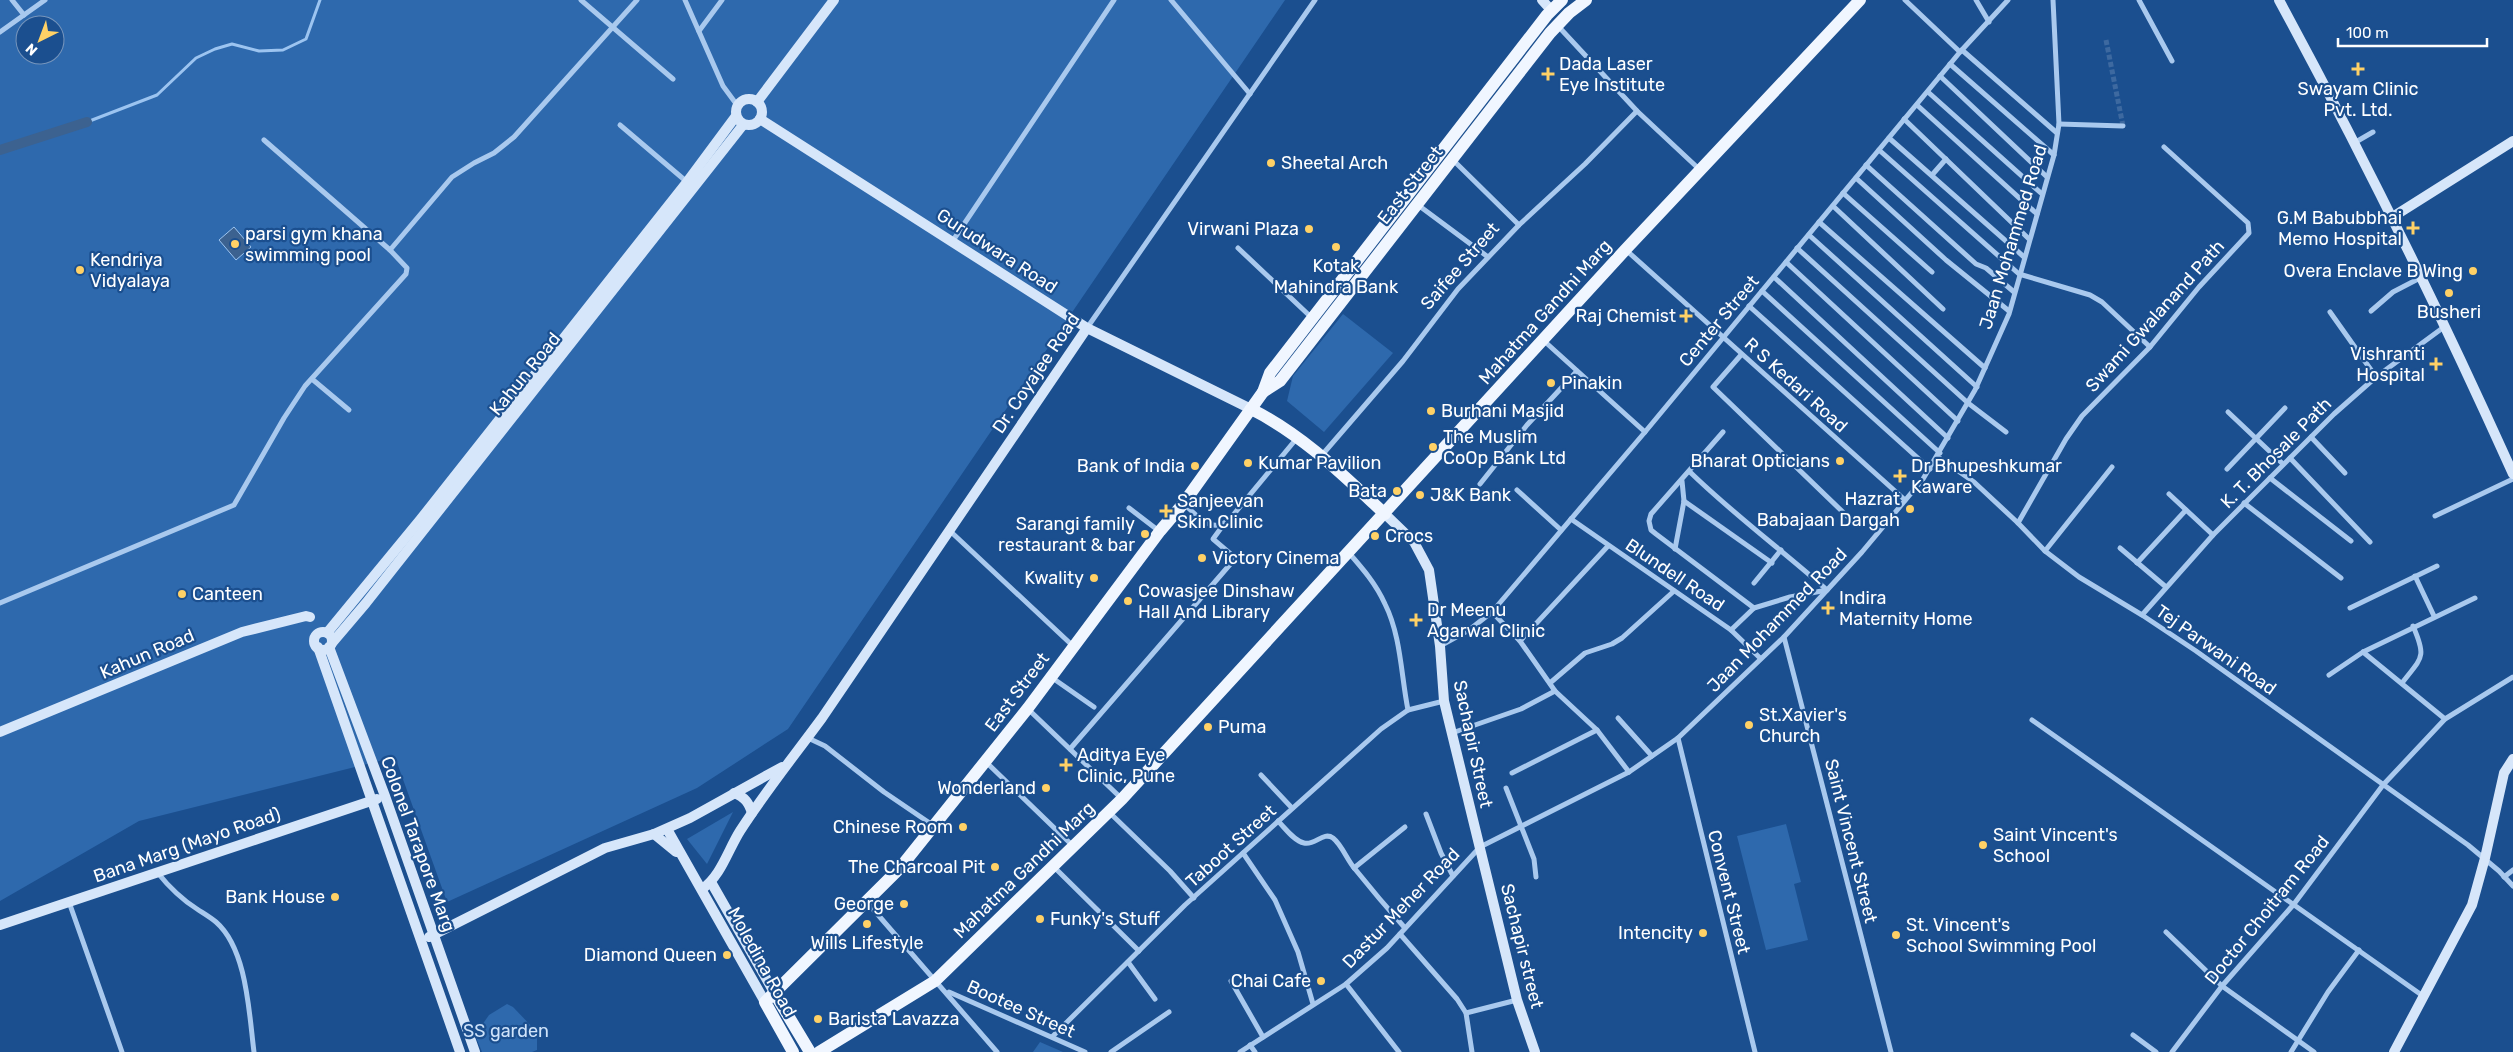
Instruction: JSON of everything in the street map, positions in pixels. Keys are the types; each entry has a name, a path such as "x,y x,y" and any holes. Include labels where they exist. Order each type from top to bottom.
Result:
{"main road":[{"name":"East Street","path":"765,1002 900,868 986,762 1028,708 1072,646 1183,504 1263,392 1270,373 1551,10 1562,0"},
{"name":"East Street","path":"1263,392 1280,381 1557,25 1586,0"},
{"name":"Mahatma Gandhi Marg","path":"819,1052 935,980 1122,799 1626,249 1860,0"},
{"path":"1251,409 1278,423 1321,455 1385,514"},
{"name":"Moledina Road","path":"775,994 810,1052"},
{"name":"Moledina Road","path":"765,1002 793,1052"}],"street":[{"path":"12,0 24,15 45,0"},
{"path":"581,0 673,79"},
{"path":"390,250 452,178 474,162 494,153 514,137 638,0"},
{"path":"685,0 723,86 737,105 736,116 743,125 754,124 760,119 762,112 757,102 746,99 737,105"},
{"path":"699,30 722,0"},
{"path":"757,102 834,0"},
{"path":"952,242 1114,0"},
{"path":"1171,0 1250,94"},
{"name":"Dr. Coyajee Road","path":"785,765 808,738 1087,328 1315,0"},
{"path":"1542,0 1551,10"},
{"path":"1905,0 1961,51 2057,133"},
{"path":"1976,0 1989,22"},
{"name":"Center Street","path":"1440,646 1469,630 1492,612 1645,432 1950,64 2008,0"},
{"name":"Jaan Mohammed Road","path":"1480,847 1629,772 1678,738 1784,636 1862,552 1930,469 1968,403 2010,311 2036,214 2048,178 2059,124 2053,0"},
{"path":"2139,0 2172,62"},
{"path":"2279,0 2391,218 2462,362 2513,474"},
{"path":"0,32 15,21"},
{"path":"1557,25 1636,111 1701,171"},
{"path":"1950,64 2054,155"},
{"path":"1940,76 2048,178"},
{"path":"1928,92 2042,194"},
{"path":"1916,105 2036,214"},
{"name":"Saifee Street","path":"1321,455 1403,361 1458,288 1519,225 1585,164 1636,111"},
{"name":"Kahun Road","path":"328,639 687,182 736,116"},
{"name":"Gurudwara Road","path":"760,119 1087,328 1251,409"},
{"path":"1904,119 2029,239"},
{"path":"2059,124 2120,126"},
{"path":"620,125 687,182"},
{"name":"Kahun Road","path":"328,639 366,603 743,125"},
{"path":"2354,144 2373,132"},
{"path":"1889,138 2024,257"},
{"path":"0,603 234,505 284,418 312,379 406,274 407,268 390,250 264,140"},
{"path":"2391,218 2513,141"},
{"name":"Swami Gwalanand Path","path":"2018,522 2066,439 2082,416 2150,347 2199,287 2248,233 2250,228 2248,223 2164,147"},
{"path":"1879,150 2019,274 2080,291 2102,302 2150,347"},
{"path":"1452,159 1519,225"},
{"path":"1932,175 1946,159"},
{"path":"1866,165 1976,264 1986,268 2014,292"},
{"path":"1856,178 1946,260 2010,311"},
{"path":"1843,193 1932,272"},
{"path":"1417,204 1488,258"},
{"path":"1833,206 1943,309"},
{"path":"1819,222 1985,368"},
{"path":"1809,235 1976,387"},
{"path":"1238,248 1312,318"},
{"path":"1798,248 1968,403 2006,432"},
{"name":"R S Kedari Road","path":"1626,249 1905,500"},
{"path":"1786,262 1958,421"},
{"path":"1774,276 1948,438"},
{"path":"2371,311 2393,292 2420,278"},
{"name":"Tej Parwani Road","path":"1762,291 1939,455 1974,482 2018,522 2045,551 2079,577 2142,615 2485,858 2513,886"},
{"path":"1749,306 1930,469"},
{"path":"2330,312 2376,377"},
{"name":"K. T. Bhosale Path","path":"2142,615 2213,535 2311,436 2376,377 2444,327"},
{"path":"1543,340 1645,432"},
{"path":"1742,355 1713,387 1848,517"},
{"path":"1480,484 1527,425 1577,371"},
{"path":"312,379 349,410"},
{"path":"2227,469 2285,408"},
{"path":"2228,412 2283,464"},
{"path":"1723,432 1690,472 1656,508 1649,521 1651,530 1754,608"},
{"path":"2311,436 2345,473"},
{"path":"1070,749 1231,563 1233,556 1213,539 1298,438"},
{"path":"2290,458 2370,542"},
{"path":"2045,551 2112,467"},
{"path":"1690,472 1724,505 1781,550 1827,590"},
{"path":"2270,478 2351,541"},
{"path":"2435,516 2513,479"},
{"path":"1675,549 1684,501 1682,481"},
{"path":"1517,490 1561,530"},
{"path":"2169,494 2213,535"},
{"path":"1684,501 1772,563"},
{"path":"2244,503 2341,578"},
{"path":"1183,504 1210,525 1217,527 1224,524"},
{"path":"1129,508 1160,531"},
{"path":"2137,563 2186,510"},
{"name":"Sachapir Street","path":"1385,514 1414,542 1429,570 1440,646 1444,701 1480,847"},
{"name":"Blundell Road","path":"1571,518 1608,546 1731,630 1760,658"},
{"path":"949,530 1072,646"},
{"path":"1520,640 1608,546"},
{"path":"2120,548 2166,587"},
{"path":"1754,583 1781,550"},
{"path":"1349,553 1371,578 1386,605 1397,641 1408,710"},
{"path":"2350,608 2437,566"},
{"path":"2416,576 2434,616"},
{"path":"1731,630 1754,608 1790,597 1827,590"},
{"path":"1550,683 1585,653 1612,644 1622,638 1674,591"},
{"path":"2329,675 2363,652 2413,626 2475,598"},
{"path":"1492,612 1520,640 1555,691 1597,730 1629,772"},
{"name":"Kahun Road","path":"0,732 242,632 306,616 310,617"},
{"path":"310,617 328,639"},
{"name":"Colonel Tarapore Marg","path":"310,617 316,644 460,1052"},
{"path":"2402,683 2422,656 2422,648 2413,626"},
{"path":"317,635 328,639 323,650 316,644 317,635"},
{"name":"Saint Vincent Street","path":"1784,636 1891,1052"},
{"name":"Colonel Tarapore Marg","path":"328,639 475,1052"},
{"path":"2363,652 2445,719"},
{"path":"1051,676 1094,707"},
{"name":"Doctor Choitram Road","path":"2172,1052 2222,986 2294,904 2383,785 2445,719 2513,677"},
{"name":"Sachapir street","path":"1451,733 1521,709 1555,691"},
{"name":"Taboot Street","path":"1053,1036 1194,898 1381,729 1408,710 1444,701"},
{"path":"1028,708 1122,799"},
{"path":"1618,718 1652,756"},
{"path":"2032,720 2423,996"},
{"path":"1512,773 1597,730"},
{"path":"808,738 824,746 884,792 934,826"},
{"name":"Convent Street","path":"1678,738 1754,1052"},
{"path":"2394,1052 2472,905 2485,858 2504,773 2513,759"},
{"path":"986,762 1074,847"},
{"path":"422,941 605,848 666,829 785,765"},
{"path":"702,889 711,882 752,813 785,765"},
{"path":"1261,775 1292,808"},
{"path":"1506,788 1534,859 1536,876"},
{"path":"734,793 742,796 749,803 752,813"},
{"name":"Bana Marg (Mayo Road)","path":"0,925 385,796"},
{"path":"1108,812 1170,871 1194,898"},
{"path":"1426,814 1441,853 1453,876"},
{"path":"1278,821 1296,839 1304,844 1312,844 1330,836 1335,840 1354,868 1405,928"},
{"path":"1354,868 1405,827"},
{"path":"666,829 679,854"},
{"path":"654,834 679,854"},
{"name":"Sachapir street","path":"1480,847 1517,1000 1535,1052"},
{"name":"Dastur Meher Road","path":"1240,1052 1346,984 1400,934 1480,847"},
{"path":"1243,853 1274,900 1298,952 1313,1004"},
{"name":"Moledina Road","path":"679,854 702,889 765,1002"},
{"path":"1054,866 1139,951"},
{"path":"2504,877 2513,870"},
{"path":"158,872 179,896 215,920 230,939 246,988 254,1052"},
{"path":"711,882 775,994"},
{"path":"866,901 997,1052"},
{"path":"69,902 122,1052"},
{"path":"2166,932 2222,986 2314,1052"},
{"path":"1400,934 1457,999 1466,1013 1470,1050"},
{"path":"2291,1052 2327,994 2359,950"},
{"path":"1128,962 1155,999"},
{"path":"1231,981 1263,1037"},
{"path":"1346,984 1400,1052"},
{"name":"Bootee Street","path":"946,991 996,1015 1053,1036 1084,1052"},
{"path":"1466,1013 1517,1000"},
{"path":"1110,1052 1169,1012"},
{"path":"2133,1035 2156,1052"},
{"path":"1250,1045 1255,1052"}],"green space":[{"path":"0,0 1285,0 788,729 697,788 447,902 395,757 139,821 0,901"},
{"path":"1343,314 1393,353 1324,432 1287,401 1293,376"},
{"path":"733,812 707,864 687,839"},
{"path":"1786,824 1801,882 1794,884 1808,940 1766,950 1737,836"},
{"name":"SS garden","path":"507,1004 513,1007 537,1032 537,1050 532,1052 482,1052 475,1035 489,1015"},
{"path":"1040,1042 1063,1052 1033,1052"}],"shaded area":[{"name":"parsi gym khana swimming pool","path":"234,227 251,247 236,260 219,240"}],"waterway":[{"path":"87,122 157,95 196,58 215,49 232,44 259,51 283,50 306,39 320,0"},
{"path":"0,150 87,122"}],"tunnel":[{"path":"2106,40 2123,126"}],"place":[{"name":"Swayam Clinic Pvt. Ltd.","path":"2358,69"},
{"name":"Dada Laser Eye Institute","path":"1548,74"},
{"name":"Sheetal Arch","path":"1271,163"},
{"name":"G.M Babubbhai Memo Hospital","path":"2413,228"},
{"name":"Virwani Plaza","path":"1309,229"},
{"name":"parsi gym khana swimming pool","path":"235,244"},
{"name":"Kotak Mahindra Bank","path":"1336,247"},
{"name":"Kendriya Vidyalaya","path":"80,270"},
{"name":"Overa Enclave B Wing","path":"2473,271"},
{"name":"Busheri","path":"2449,293"},
{"name":"Raj Chemist","path":"1686,316"},
{"name":"Vishranti Hospital","path":"2436,364"},
{"name":"Pinakin","path":"1551,383"},
{"name":"Burhani Masjid","path":"1431,411"},
{"name":"The Muslim CoOp Bank Ltd","path":"1433,447"},
{"name":"Bharat Opticians","path":"1840,461"},
{"name":"Kumar Pavilion","path":"1248,463"},
{"name":"Bank of India","path":"1195,466"},
{"name":"Dr Bhupeshkumar Kaware","path":"1900,476"},
{"name":"Bata","path":"1397,491"},
{"name":"J&K Bank","path":"1420,495"},
{"name":"Hazrat Babajaan Dargah","path":"1910,509"},
{"name":"Sanjeevan Skin Clinic","path":"1166,511"},
{"name":"Sarangi family restaurant & bar","path":"1145,534"},
{"name":"Crocs","path":"1375,536"},
{"name":"Victory Cinema","path":"1202,558"},
{"name":"Kwality","path":"1094,578"},
{"name":"Canteen","path":"182,594"},
{"name":"Cowasjee Dinshaw Hall And Library","path":"1128,601"},
{"name":"Indira Maternity Home","path":"1828,608"},
{"name":"Dr Meenu Agarwal Clinic","path":"1416,620"},
{"name":"St.Xavier's Church","path":"1749,725"},
{"name":"Puma","path":"1208,727"},
{"name":"Aditya Eye Clinic, Pune","path":"1066,765"},
{"name":"Wonderland","path":"1046,788"},
{"name":"Chinese Room","path":"963,827"},
{"name":"Saint Vincent's School","path":"1983,845"},
{"name":"The Charcoal Pit","path":"995,867"},
{"name":"Bank House","path":"335,897"},
{"name":"George","path":"904,904"},
{"name":"Funky's Stuff","path":"1040,919"},
{"name":"Wills Lifestyle","path":"867,924"},
{"name":"Intencity","path":"1703,933"},
{"name":"St. Vincent's School Swimming Pool","path":"1896,935"},
{"name":"Diamond Queen","path":"727,955"},
{"name":"Chai Cafe","path":"1321,981"},
{"name":"Barista Lavazza","path":"818,1019"}]}
